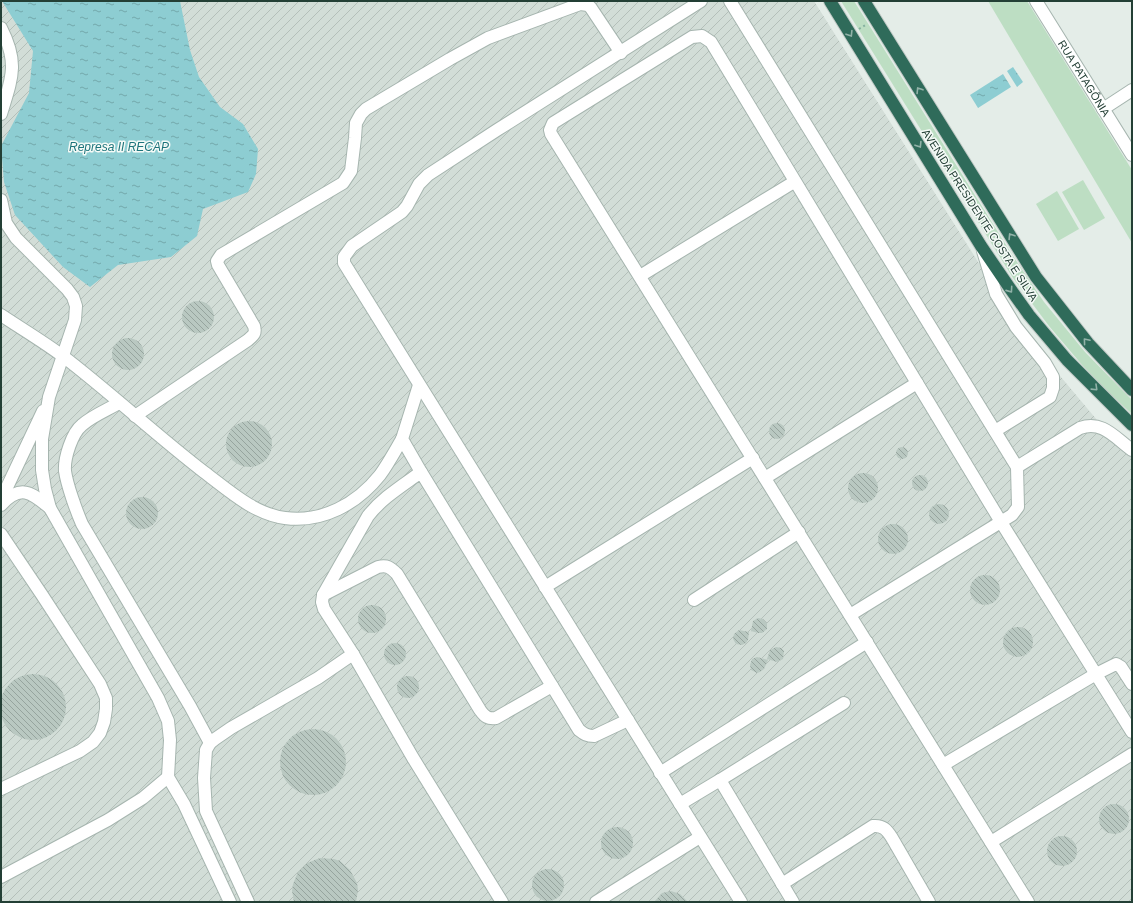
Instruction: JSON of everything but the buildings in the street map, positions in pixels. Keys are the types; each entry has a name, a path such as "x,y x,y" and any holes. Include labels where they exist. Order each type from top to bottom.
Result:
{"highway":[{"name":"AVENIDA PRESIDENTE COSTA E SILVA","path":"830,1 981,246 1008,287 1046,337 1132,425"},
{"name":"AVENIDA PRESIDENTE COSTA E SILVA","path":"864,1 1036,277 1088,343 1106,364 1132,390"}],"street":[{"path":"702,1 428,175 419,184 402,212 352,246 344,257 344,263 741,902"},
{"path":"730,1 1017,467 1018,506 1012,515 850,615"},
{"name":"RUA PATAGÔNIA","path":"1036,1 1132,155"},
{"path":"135,416 255,334 254,326 218,265 218,258 343,183 351,171 356,123 366,109 488,38 580,4 588,5 591,8 620,53"},
{"path":"1,28 10,47 13,61 12,78 1,114"},
{"path":"1023,900 991,842 551,134 550,126 552,123 686,40 692,37 702,36 711,42 794,182 1001,522 1132,732"},
{"path":"1103,109 1132,90"},
{"path":"640,276 794,182"},
{"path":"1,200 6,223 16,238 67,289 73,297 76,306 75,320 49,397 1,500"},
{"path":"981,246 996,294 1016,327 1045,363 1053,377 1053,388 1050,397 995,432"},
{"path":"1,315 63,356 179,452 237,497 260,511 284,518 308,518 329,513 348,505 365,491 380,475 402,439 419,385"},
{"path":"765,478 917,383"},
{"path":"49,397 42,439 42,470 50,508 158,698 168,721 170,740 168,777 184,804 230,902"},
{"path":"119,403 86,421 80,426 72,440 66,460 65,471 76,510 82,524 142,628 190,706 210,743"},
{"path":"1017,467 1080,428 1088,425 1102,428 1132,450"},
{"path":"402,439 579,730 583,734 594,736 628,720"},
{"path":"545,587 753,458"},
{"path":"421,472 387,496 368,516 323,595 322,602 324,609 353,654 413,758 502,902"},
{"path":"1,505 17,492 27,492 36,496 50,508"},
{"path":"694,600 799,532"},
{"path":"1,534 100,684 106,698 104,722 100,733 93,742 80,751 1,789"},
{"path":"323,595 378,567 386,565 390,567 397,574 480,710 484,716 490,719 496,718 552,686"},
{"path":"660,773 867,642"},
{"path":"248,902 206,811 204,778 206,750 210,743 231,728 318,678 353,654"},
{"path":"943,766 1096,674 1118,664 1122,667 1132,684"},
{"path":"680,804 844,703"},
{"path":"991,842 1132,754"},
{"path":"1,877 108,820 144,798 168,777"},
{"path":"720,780 794,902"},
{"path":"782,884 873,826 878,825 887,830 929,902"},
{"path":"596,902 700,837"}],"path":[{"path":"859,28 868,23"}],"shaded area":[{"path":"1,1 814,1 1019,327 1123,451 1132,458 1132,902 1,902"}],"green space":[{"path":"841,1 854,1 1011,253 1044,302 1085,352 1132,400 1132,414 1083,366 1049,326 1013,278"},
{"path":"988,1 1027,1 1132,170 1132,243"},
{"path":"1083,180 1105,218 1084,230 1062,192"},
{"path":"1057,191 1079,229 1058,241 1036,204"}],"water":[{"name":"Represa II RECAP","path":"2,1 180,1 190,50 199,77 220,107 243,124 258,149 256,174 248,192 203,209 197,236 171,257 118,265 90,287 63,267 15,215 4,182 1,146 29,93 33,51"},
{"path":"1013,67 1023,82 1017,87 1007,71"},
{"path":"1003,74 1011,87 978,108 970,95"}]}
